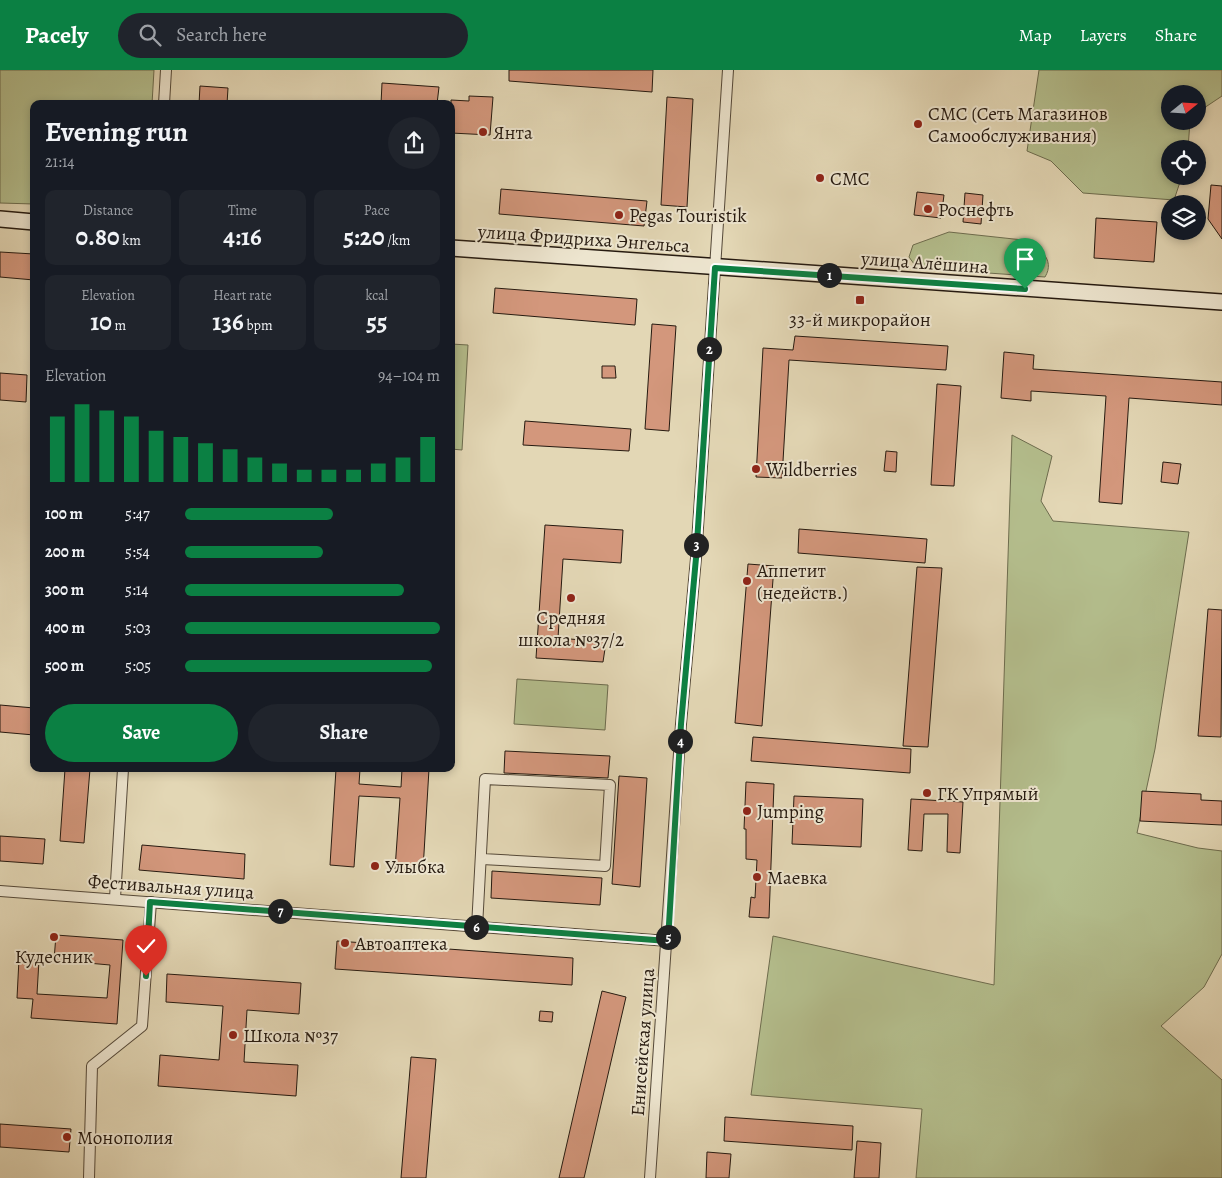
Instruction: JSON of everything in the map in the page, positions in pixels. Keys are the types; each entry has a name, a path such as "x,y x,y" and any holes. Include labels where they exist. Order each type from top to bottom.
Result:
{"street":[{"path":"164,100 166,70"},
{"name":"Енисейская улица","path":"650,1178 668,941 682,715 696,558 728,70"},
{"path":"0,219 30,222"},
{"name":"улица Фридриха Энгельса","path":"455,248 715,268"},
{"name":"улица Алёшина","path":"715,268 1222,302"},
{"path":"115,898 123,772"},
{"path":"477,927 485,779 610,785 605,866 482,859"},
{"name":"Фестивальная улица","path":"0,891 115,898 668,941"},
{"path":"89,1178 92,1066 142,1026 150,902"}],"green space":[{"path":"0,70 154,70 152,100 30,100 30,204 0,203"},
{"path":"1039,70 1222,70 1222,96 1206,107 1206,85 1161,85 1161,130 1189,130 1189,140 1161,140 1161,185 1179,185 1176,195 1161,195 1161,199 1083,193 1051,161 1027,151"},
{"path":"949,232 1023,240 1044,254 1047,259 1048,270 1045,277 917,268 909,257 913,245"},
{"path":"455,344 468,345 462,450 455,449"},
{"path":"1012,435 1052,456 1041,501 1053,521 1189,532 1155,749 1137,833 1198,848 1222,851 1222,954 1204,987 1161,1026 1222,1080 1222,1178 916,1178 922,1109 751,1095 773,936 994,985"},
{"path":"517,679 608,685 605,730 514,724"}],"building":[{"path":"509,70 653,70 652,92 509,81"},
{"path":"382,83 439,87 437,100 381,100"},
{"path":"200,86 228,88 227,100 199,100"},
{"path":"469,96 493,97 490,135 455,133 455,100 469,101"},
{"path":"667,97 693,99 687,207 661,205"},
{"path":"1211,185 1222,186 1222,239 1208,219"},
{"path":"501,189 647,201 644,226 499,214"},
{"path":"917,192 944,195 941,218 914,215"},
{"path":"965,193 983,195 981,224 963,222"},
{"path":"1096,218 1157,222 1154,262 1094,258"},
{"path":"0,252 30,254 30,280 0,277"},
{"path":"495,288 637,299 635,325 493,313"},
{"path":"652,324 676,326 669,431 645,429"},
{"path":"795,336 948,346 946,370 789,360 782,478 756,477 763,348 793,350"},
{"path":"1004,352 1034,355 1033,369 1222,382 1222,405 1129,398 1122,504 1099,502 1106,396 1031,391 1031,401 1001,398"},
{"path":"602,366 615,366 616,378 602,378"},
{"path":"0,373 27,375 26,402 0,400"},
{"path":"937,384 961,386 954,486 931,485"},
{"path":"525,421 631,429 629,451 523,445"},
{"path":"886,451 897,452 896,472 884,471"},
{"path":"1163,462 1181,464 1178,484 1161,482"},
{"name":"Средняя школа №37/2","path":"545,525 623,530 621,563 563,559 558,638 606,642 603,662 536,658"},
{"path":"799,529 927,539 925,563 798,553"},
{"path":"748,564 774,566 762,726 735,723"},
{"path":"917,567 942,568 928,747 903,746"},
{"path":"1208,609 1222,610 1221,737 1198,736"},
{"path":"0,705 30,708 30,735 0,732"},
{"path":"753,737 911,749 910,773 751,761"},
{"path":"505,751 610,756 608,778 504,773"},
{"path":"65,772 90,772 84,843 60,841"},
{"path":"336,772 360,772 359,784 401,787 402,772 429,772 423,870 395,869 400,798 359,796 354,867 330,865"},
{"path":"619,776 647,778 640,887 612,884"},
{"path":"746,782 774,784 769,918 749,917 751,897 755,898 757,860 746,859 746,829 744,829"},
{"path":"1142,791 1201,794 1201,800 1222,801 1222,825 1140,821"},
{"path":"794,796 863,799 861,847 792,844"},
{"path":"911,799 963,802 960,853 947,852 948,814 924,814 922,851 908,850"},
{"path":"0,836 45,839 43,864 0,861"},
{"path":"142,845 245,854 244,879 139,870"},
{"path":"492,871 602,878 600,905 491,898"},
{"path":"56,935 123,940 117,1024 31,1018 33,999 17,998 19,959 39,960 37,994 107,998 110,965 54,960"},
{"path":"337,941 573,958 572,985 335,969"},
{"name":"Школа №37","path":"167,974 301,983 299,1014 247,1010 244,1062 298,1065 296,1096 158,1086 160,1055 219,1060 223,1006 166,1002"},
{"path":"602,991 626,997 584,1178 559,1178"},
{"path":"540,1011 553,1012 552,1022 539,1021"},
{"path":"411,1057 436,1059 426,1178 401,1178"},
{"path":"725,1117 853,1126 852,1150 724,1141"},
{"path":"0,1124 71,1129 69,1152 0,1147"},
{"path":"857,1141 881,1143 879,1178 854,1178"},
{"path":"707,1152 731,1154 729,1178 706,1178"}],"place":[{"name":"СМС (Сеть Магазинов Самообслуживания)","path":"918,124"},
{"name":"Янта","path":"483,132"},
{"name":"СМС","path":"820,178"},
{"name":"Роснефть","path":"928,209"},
{"name":"Pegas Touristik","path":"619,215"},
{"name":"33-й микрорайон","path":"860,300"},
{"name":"Wildberries","path":"756,469"},
{"name":"Аппетит (недейств.)","path":"747,581"},
{"name":"Средняя школа №37/2","path":"571,598"},
{"name":"ГК Упрямый","path":"927,793"},
{"name":"Jumping","path":"747,811"},
{"name":"Улыбка","path":"375,866"},
{"name":"Маевка","path":"757,877"},
{"name":"Кудесник","path":"54,937"},
{"name":"Автоаптека","path":"345,943"},
{"name":"Школа №37","path":"233,1035"},
{"name":"Монополия","path":"67,1137"}],"route":[{"path":"146,976 150,902 331,914 668,941 681,724 696,558 698,504 715,268 1025,289"}]}
